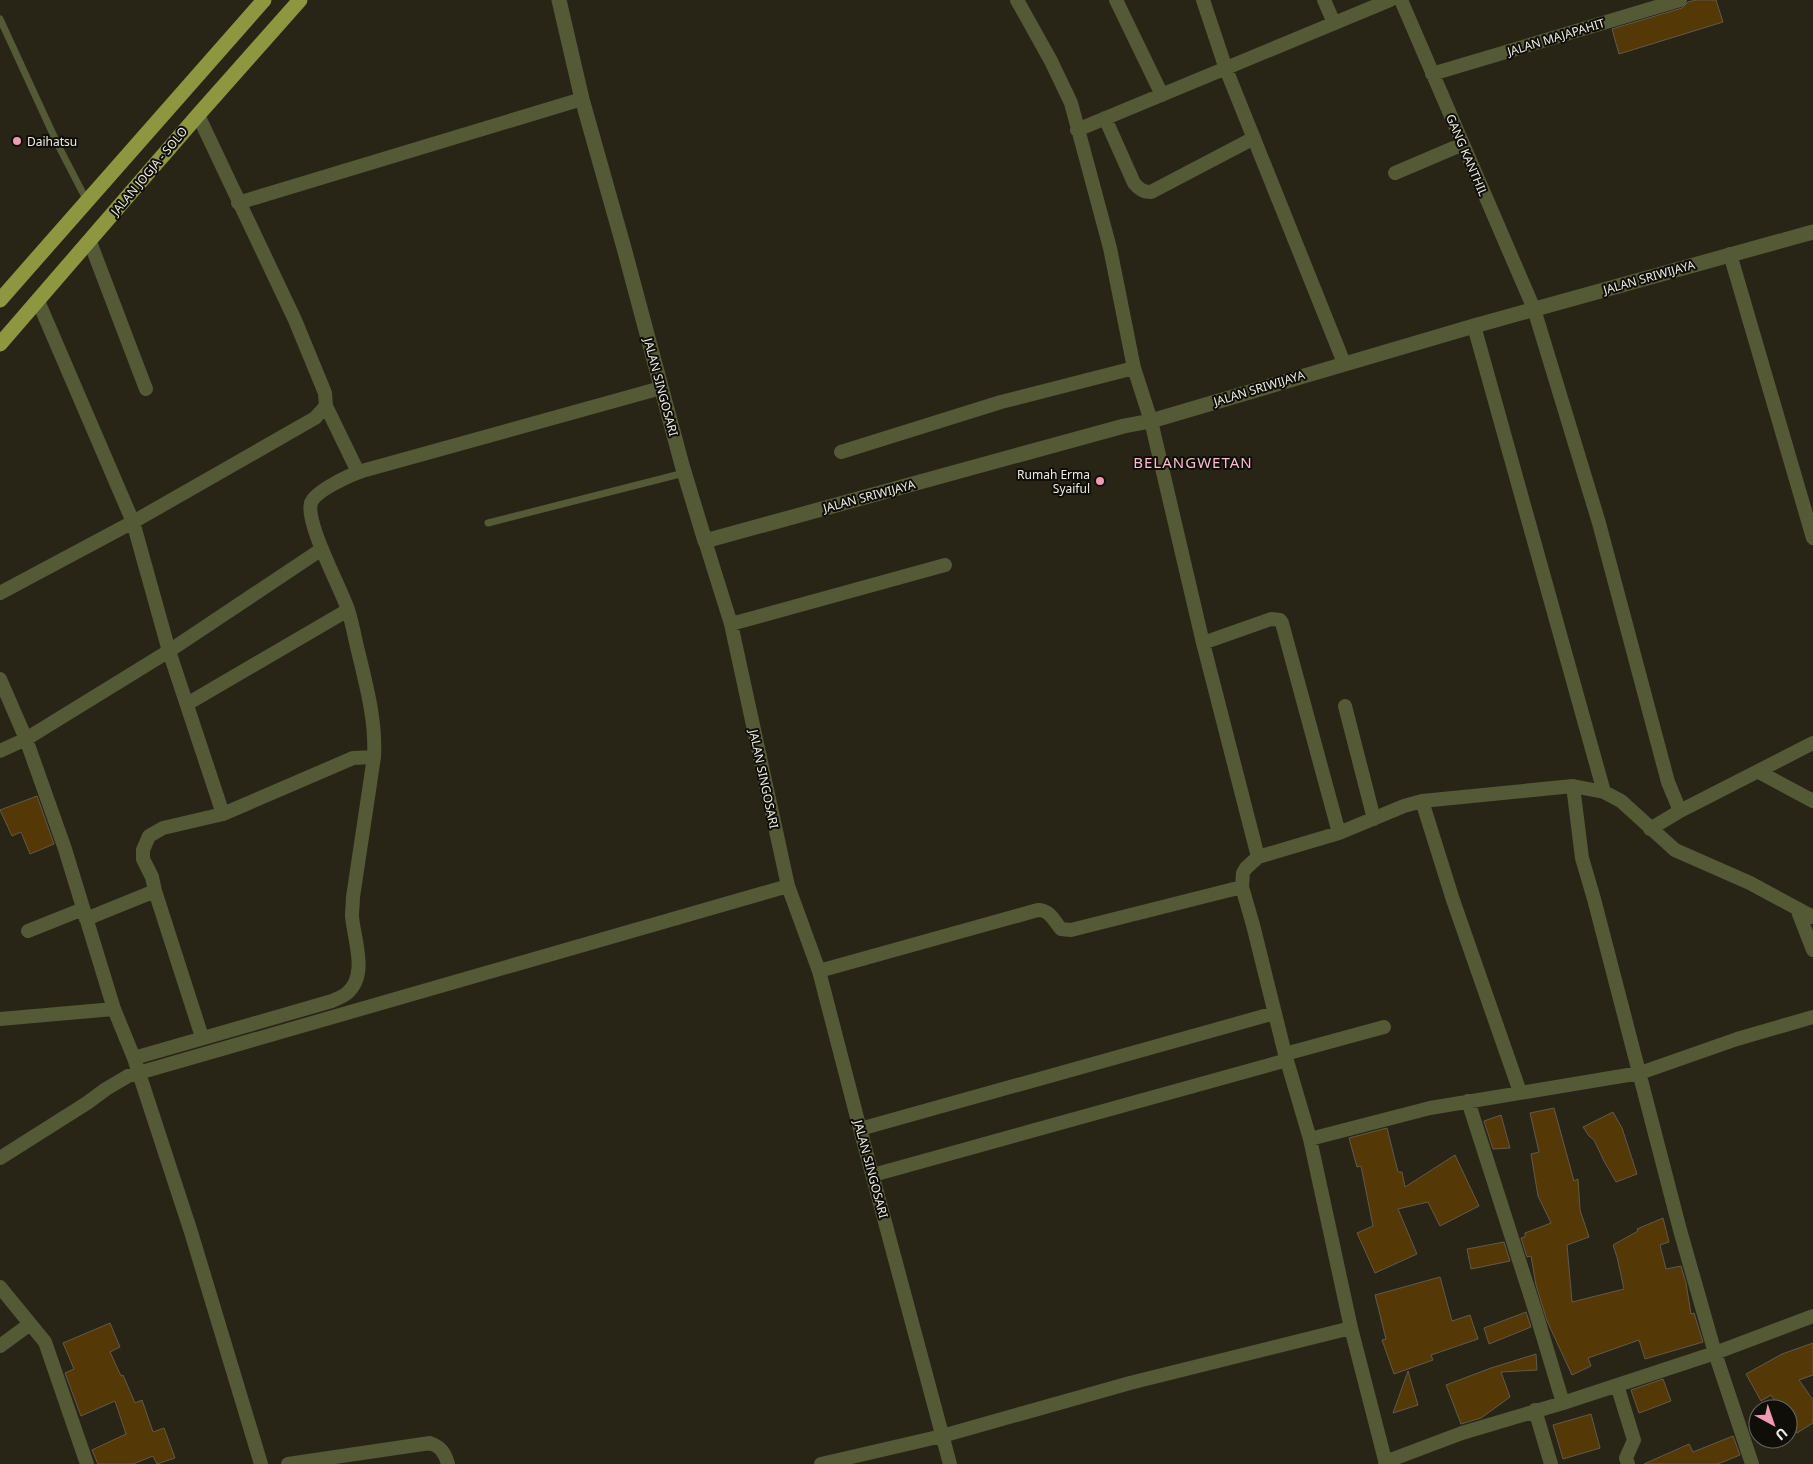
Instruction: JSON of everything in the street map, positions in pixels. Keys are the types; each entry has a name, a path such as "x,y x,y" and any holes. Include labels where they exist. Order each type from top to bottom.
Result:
{"highway":[{"name":"JALAN JOGJA - SOLO","path":"0,300 264,0"},
{"name":"JALAN JOGJA - SOLO","path":"0,344 90,242 198,114 300,0"}],"street":[{"name":"JALAN SINGOSARI","path":"559,0 582,99 661,388 731,624 788,886 819,971 950,1464"},
{"path":"1017,0 1051,61 1071,103 1110,248 1134,368 1151,421 1258,857"},
{"path":"1116,0 1162,95"},
{"path":"1203,0 1226,69 1344,363"},
{"path":"1324,0 1334,23"},
{"path":"1077,130 1390,0"},
{"name":"GANG KANTHIL","path":"1401,0 1534,309 1599,523 1668,782 1680,811"},
{"name":"JALAN MAJAPAHIT","path":"1432,74 1680,0"},
{"path":"238,202 582,99"},
{"path":"198,114 295,320 325,392 326,406 358,472"},
{"path":"1105,118 1134,183 1140,190 1146,192 1151,192 1254,138"},
{"path":"1395,173 1463,144"},
{"name":"JALAN SRIWIJAYA","path":"705,541 1124,426 1151,421 1344,363 1813,232"},
{"path":"90,242 146,389"},
{"path":"1730,254 1813,538"},
{"path":"38,301 133,522 169,651 223,814"},
{"path":"1474,326 1604,792"},
{"path":"841,452 1001,402 1134,368"},
{"path":"134,1058 332,1001 346,994 358,974 359,963 352,915 353,897 375,742 368,694 348,610 322,549 310,513 311,502 315,497 336,483 358,472 661,388"},
{"path":"0,593 133,522 315,418 326,406"},
{"path":"0,751 26,739 169,651 322,549"},
{"path":"731,624 945,564"},
{"path":"187,704 348,610"},
{"path":"1204,643 1270,620 1280,620 1339,833"},
{"path":"0,679 26,739 65,850 114,1009 140,1074 191,1232 261,1464"},
{"path":"1345,706 1374,819"},
{"path":"1650,829 1680,811 1813,743"},
{"path":"202,1037 155,892 152,877 143,859 143,850 149,836 163,828 223,814 353,758 374,756"},
{"path":"1759,772 1813,801"},
{"path":"1573,786 1582,858 1680,1230 1715,1352 1752,1464"},
{"path":"1813,916 1750,883 1675,850 1621,801 1604,792 1573,786 1422,801 1404,806 1339,833 1258,857 1250,863 1243,873 1242,887 1286,1057 1310,1139 1351,1328 1385,1463 1462,1433 1563,1403 1715,1352 1813,1316"},
{"path":"1422,801 1453,900 1520,1092"},
{"path":"0,1158 128,1076 788,886"},
{"path":"819,971 1038,910 1045,910 1049,913 1061,929 1071,930 1242,887"},
{"path":"28,931 155,892"},
{"path":"1797,909 1813,950"},
{"path":"0,1019 114,1009"},
{"path":"860,1129 1274,1012"},
{"path":"1310,1139 1430,1108 1640,1073 1737,1040 1813,1017"},
{"path":"873,1175 1286,1057 1384,1027"},
{"path":"1468,1101 1563,1403"},
{"path":"0,1287 45,1342 87,1464"},
{"path":"0,1346 30,1324"},
{"path":"821,1464 942,1436 1130,1383 1351,1328"},
{"path":"1617,1385 1634,1440 1627,1454 1628,1464"},
{"path":"1535,1410 1550,1464"},
{"path":"288,1464 430,1443 438,1446 443,1451 448,1464"}],"lane":[{"path":"0,19 58,145 87,201"},
{"path":"488,523 685,473"}],"building":[{"path":"1716,0 1723,22 1619,54 1612,29 1682,8 1688,2"},
{"path":"37,796 54,844 30,854 21,832 12,836 0,810"},
{"path":"1554,1108 1574,1181 1578,1179 1580,1210 1589,1237 1567,1245 1572,1302 1624,1289 1613,1245 1638,1231 1637,1229 1663,1218 1669,1242 1660,1245 1666,1269 1681,1266 1691,1314 1694,1313 1703,1342 1645,1359 1639,1340 1588,1358 1591,1366 1572,1375 1547,1321 1536,1285 1531,1256 1527,1257 1521,1238 1525,1237 1525,1233 1551,1223 1538,1196 1531,1154 1539,1152 1530,1113"},
{"path":"1613,1112 1622,1128 1637,1174 1616,1182 1594,1140 1583,1127"},
{"path":"1501,1115 1510,1148 1493,1149 1484,1121"},
{"path":"1387,1128 1398,1172 1402,1172 1405,1187 1455,1155 1479,1206 1440,1226 1428,1202 1398,1209 1417,1254 1375,1273 1357,1233 1373,1226 1361,1166 1357,1167 1349,1138"},
{"path":"1504,1242 1510,1261 1471,1269 1467,1249"},
{"path":"1440,1277 1452,1321 1470,1315 1478,1339 1431,1355 1433,1360 1394,1374 1382,1340 1386,1339 1375,1295"},
{"path":"1526,1312 1531,1327 1489,1344 1484,1328"},
{"path":"110,1323 120,1347 110,1352 121,1376 123,1375 135,1403 142,1400 153,1432 164,1428 175,1458 157,1464 153,1456 133,1464 98,1464 92,1450 126,1434 115,1401 81,1416 65,1373 74,1369 63,1343"},
{"path":"1813,1343 1813,1375 1799,1380 1813,1400 1813,1423 1798,1432 1798,1399 1774,1399 1771,1395 1764,1399 1760,1399 1746,1374 1782,1354"},
{"path":"1536,1354 1537,1370 1501,1372 1510,1397 1481,1418 1461,1424 1446,1385"},
{"path":"1408,1371 1418,1405 1393,1413"},
{"path":"1663,1379 1671,1401 1639,1413 1631,1390"},
{"path":"1591,1414 1600,1448 1563,1459 1553,1425"},
{"path":"1733,1436 1740,1455 1718,1464 1644,1464 1689,1444 1693,1452"}],"place":[{"name":"Daihatsu","path":"17,141"},
{"name":"Rumah Erma Syaiful","path":"1100,481"}],"district":[{"name":"BELANGWETAN","path":"1193,462"}]}
